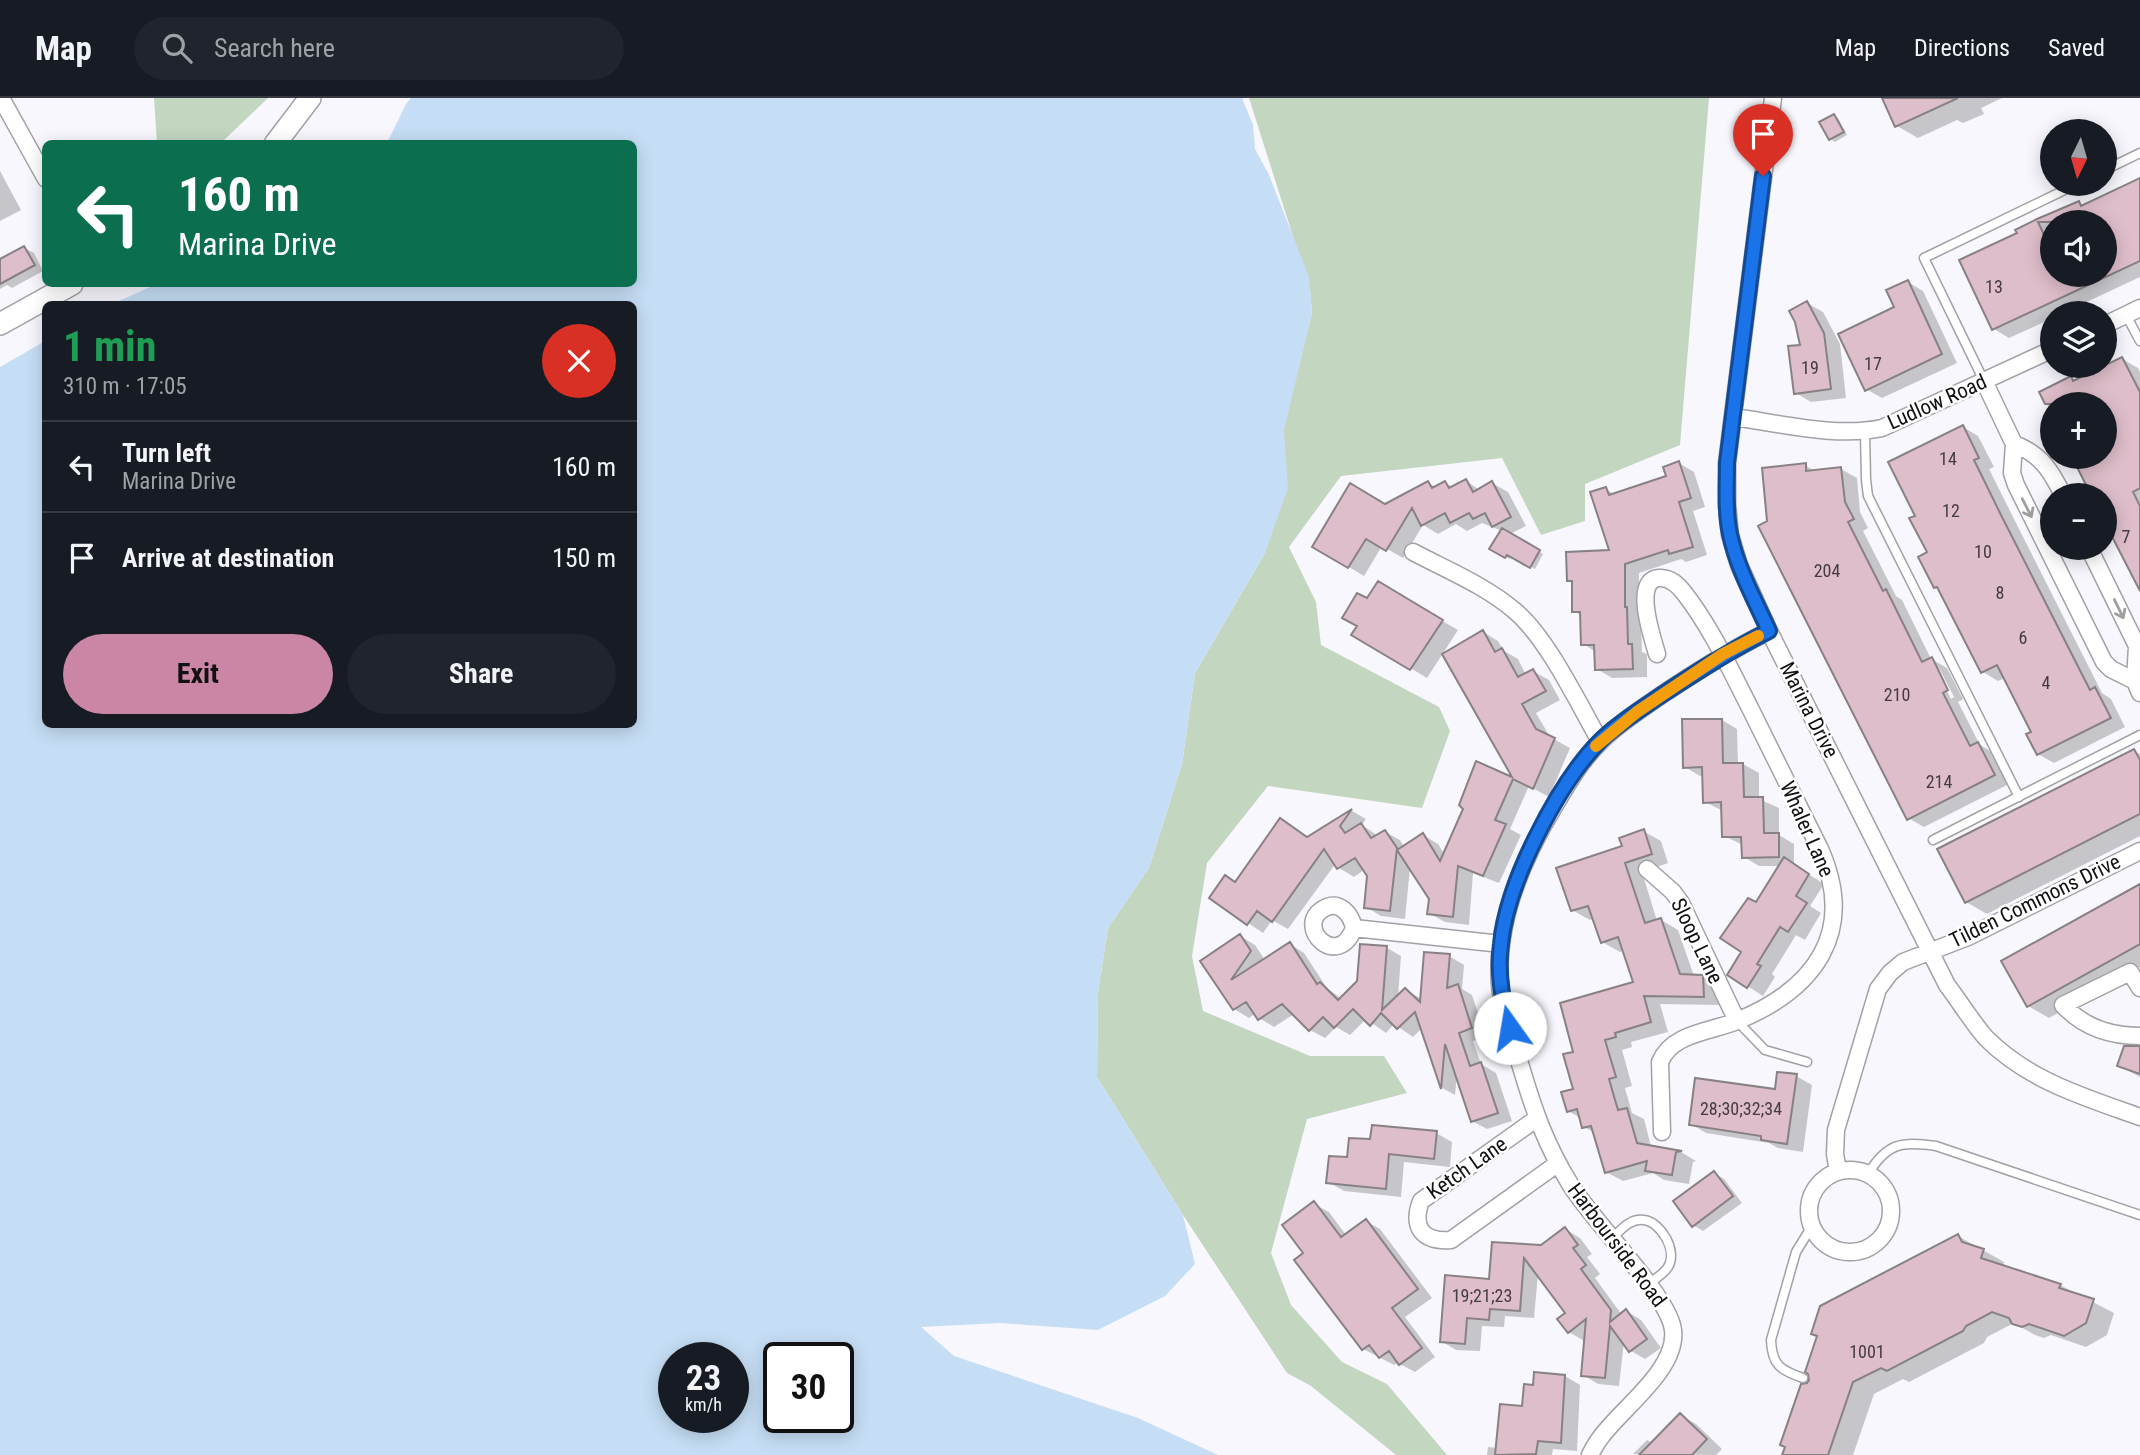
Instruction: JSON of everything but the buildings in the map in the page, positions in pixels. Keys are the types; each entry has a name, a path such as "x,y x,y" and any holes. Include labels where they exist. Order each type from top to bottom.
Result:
{"street":[{"path":"1,98 42,172"},
{"path":"278,140 310,98"},
{"name":"Marina Drive","path":"1773,98 1727,463 1730,535 1740,565 1769,631 1947,985 1985,1037 2037,1077 2064,1091 2140,1117"},
{"path":"0,324 67,287"},
{"path":"2117,319 2133,312"},
{"name":"Ludlow Road","path":"1733,417 1845,431 1882,428 2040,355"},
{"path":"1984,381 2014,444 2012,473 2016,485 2104,662 2138,687"},
{"path":"2014,444 2041,458 2057,483"},
{"path":"1413,552 1493,596 1523,619 1543,643 1600,741"},
{"path":"2095,560 2137,646 2138,687"},
{"name":"Whaler Lane","path":"1657,654 1644,597 1649,584 1660,577 1676,583 1686,594 1723,654 1820,849 1828,868 1834,902 1830,935 1816,964 1790,991 1737,1021 1680,1040 1670,1045 1663,1053 1660,1062 1661,1132"},
{"name":"Harbourside Road","path":"1590,1455 1601,1437 1663,1367 1673,1348 1673,1330 1668,1313 1648,1285 1580,1202 1557,1164 1536,1119 1503,1006 1501,944 1513,894 1524,864 1572,776 1600,741 1637,712 1723,654 1769,631"},
{"name":"Tilden Commons Drive","path":"1838,1171 1835,1154 1836,1130 1878,989 1890,973 1903,962 1968,937 2140,850"},
{"name":"Sloop Lane","path":"1647,869 1681,903 1737,1021"},
{"path":"1354,928 1501,944"},
{"path":"2140,988 2130,972 2063,1005 2086,1024 2117,1036 2140,1036"},
{"name":"Ketch Lane","path":"1536,1119 1421,1201 1416,1213 1418,1226 1426,1237 1437,1241 1451,1240 1557,1164"},
{"path":"1853,1170 1868,1174 1884,1186 1892,1205 1891,1223 1883,1238 1870,1248 1856,1253 1835,1250 1820,1240 1812,1226 1809,1208 1815,1190 1824,1179 1838,1171 1853,1170"}],"lane":[{"path":"2118,164 2140,153"},
{"path":"1984,381 1924,258 2052,196"},
{"path":"2133,312 2140,341"},
{"path":"1865,431 1868,496 2019,797"},
{"path":"1933,840 2140,735"},
{"path":"1737,1021 1765,1050 1808,1062"},
{"path":"1868,1174 1878,1158 1888,1149 1902,1144 1936,1146 2140,1215"},
{"path":"1611,1238 1630,1222 1643,1220 1653,1223 1672,1246 1668,1268 1648,1285"},
{"path":"1803,1378 1787,1373 1777,1365 1771,1354 1771,1340 1796,1252 1812,1226"}],"green space":[{"path":"154,98 268,98 224,140 157,140"},
{"path":"1249,98 1709,98 1680,445 1585,484 1585,521 1541,535 1502,458 1341,476 1289,547 1316,602 1321,645 1439,707 1450,731 1422,808 1268,786 1207,863 1192,956 1203,1011 1310,1056 1384,1056 1407,1093 1307,1119 1271,1253 1291,1305 1342,1362 1387,1384 1447,1455 1396,1455 1311,1386 1287,1373 1183,1215 1097,1077 1098,992 1108,928 1149,868 1182,764 1195,673 1265,553 1285,457 1283,430 1312,313 1310,290"}],"water":[{"path":"411,98 1242,98 1253,125 1255,149 1269,175 1309,277 1312,313 1284,430 1288,488 1265,553 1195,673 1182,764 1149,868 1108,928 1098,992 1097,1077 1183,1215 1195,1264 1165,1296 1098,1330 1000,1323 921,1327 954,1356 1138,1418 1218,1455 0,1455 0,367 42,343 42,728 637,728 637,301 119,301 150,287 637,287 637,140 388,140"}],"slow traffic":[{"path":"1596,746 1637,712 1723,654 1758,636"}],"route":[{"path":"1510,1028 1503,1006 1500,974 1501,944 1510,904 1524,864 1572,776 1600,741 1637,712 1723,654 1769,631 1740,565 1730,535 1727,505 1727,463 1763,176"}]}
